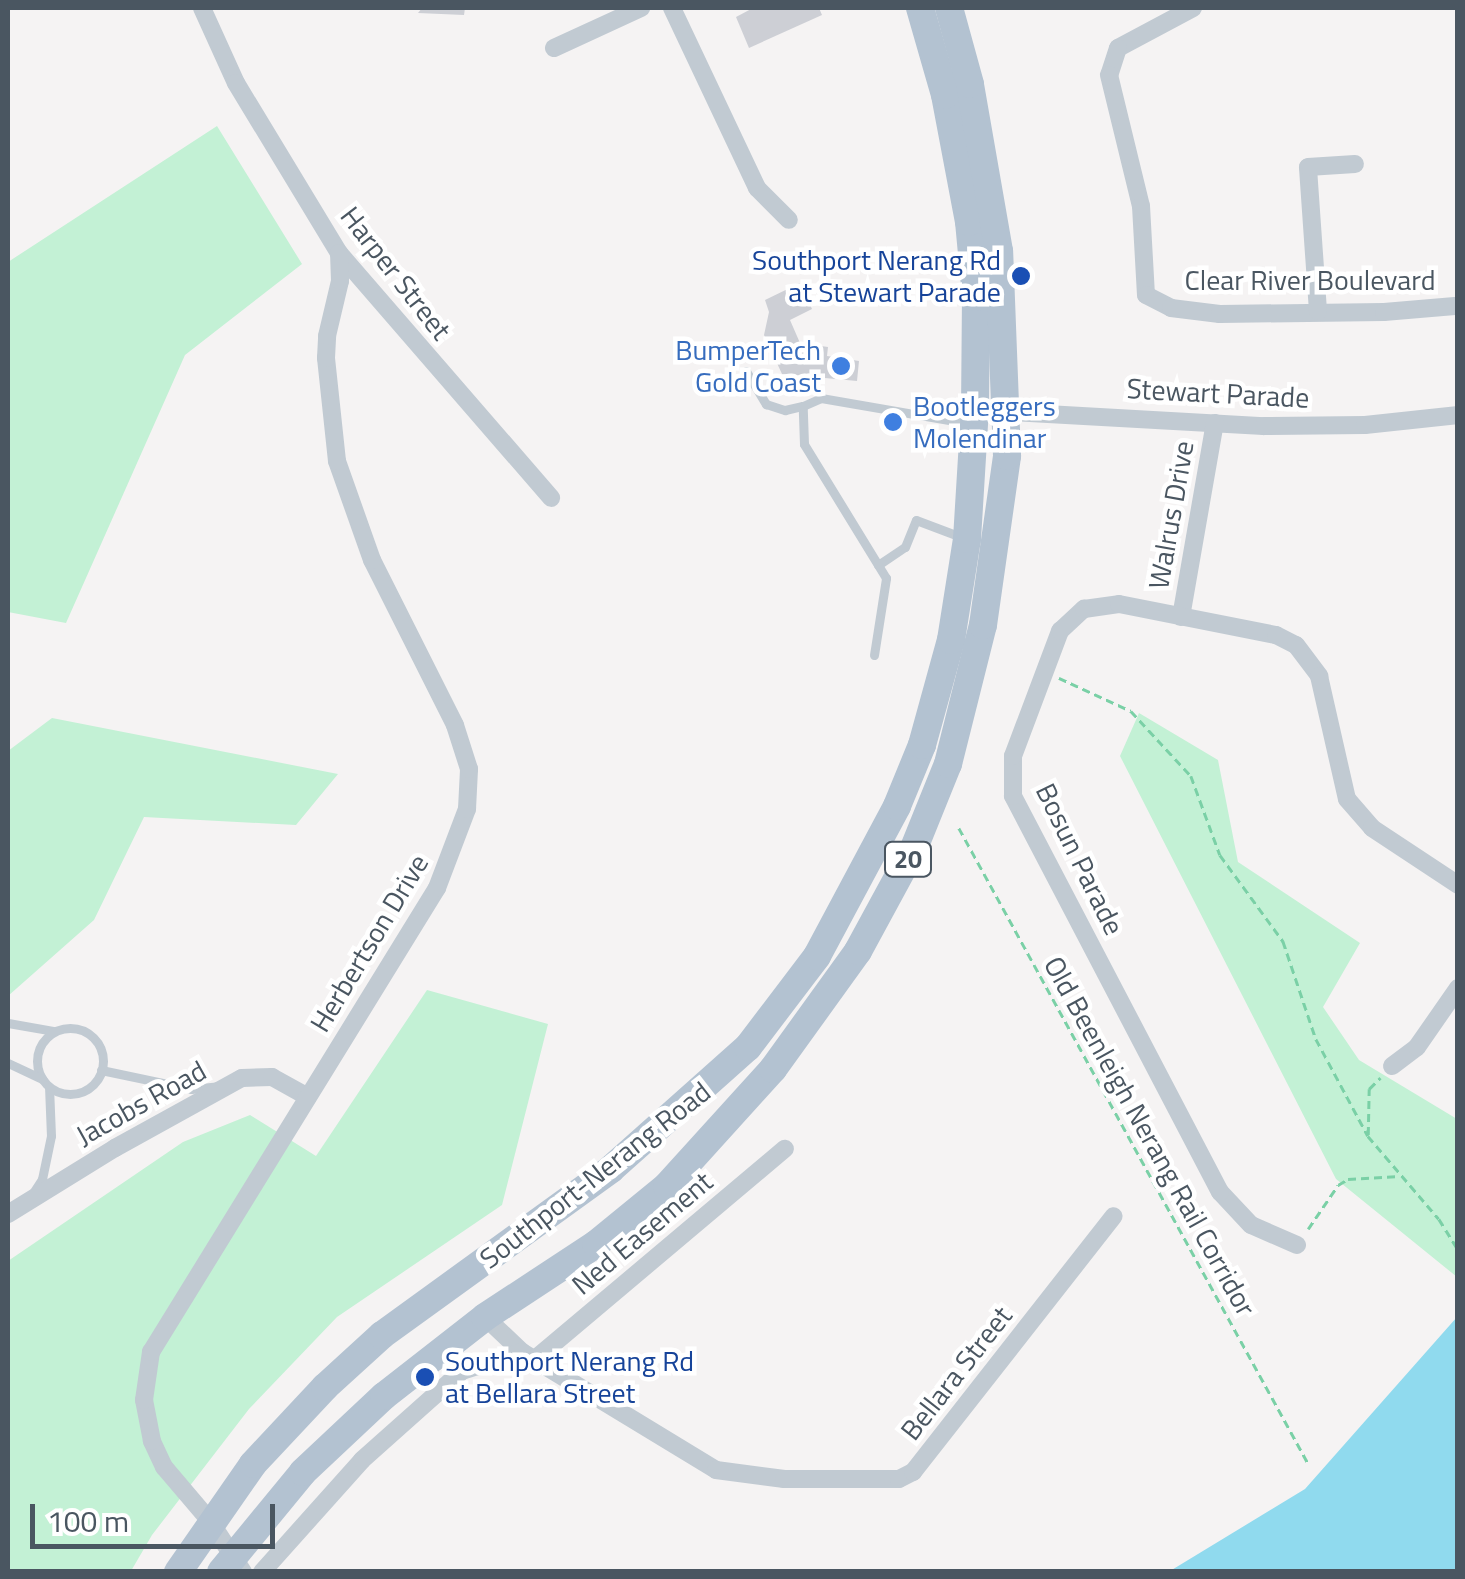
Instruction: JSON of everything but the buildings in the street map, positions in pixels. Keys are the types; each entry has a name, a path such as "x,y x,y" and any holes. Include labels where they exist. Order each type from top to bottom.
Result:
{"main road":[{"name":"Southport-Nerang Road","path":"178,1572 210,1520 274,1438 325,1387 382,1336 611,1170 724,1073 817,956 868,866 922,744 951,640 967,539 976,297 969,222 952,122 920,8"},
{"name":"Southport-Nerang Road","path":"232,1566 316,1460 384,1396 484,1317 596,1244 667,1186 773,1069 858,952 914,848 948,764 992,580 1007,456 1000,251 970,84 949,8"}],"street":[{"name":"Harper Street","path":"202,8 236,83 339,253 551,498"},
{"path":"554,48 640,8"},
{"path":"672,8 757,188 789,220"},
{"name":"Clear River Boulevard","path":"1192,8 1118,48 1109,76 1141,206 1146,295 1171,308 1220,314 1457,302"},
{"path":"1318,311 1308,166 1355,164"},
{"name":"Herbertson Drive","path":"232,1566 210,1520 164,1467 152,1441 145,1420 151,1352 437,888 456,848 467,809 469,769 455,724 352,511 330,419 326,336 340,281 339,253"},
{"name":"Stewart Parade","path":"974,417 1007,408 1214,423 1365,425 1458,416"},
{"name":"Walrus Drive","path":"1181,617 1214,423"},
{"name":"Bosun Parade","path":"1296,1245 1251,1225 1220,1192 1013,796 1013,756 1060,631 1084,609 1118,604 1276,635 1306,654 1319,676 1348,799 1372,828 1458,885"},
{"path":"1392,1066 1417,1046 1458,988"},
{"name":"Jacobs Road","path":"8,1214 223,1088 260,1074 308,1098"},
{"name":"Ned Easement","path":"528,1356 785,1150"},
{"name":"Bellara Street","path":"484,1317 528,1356 716,1470 784,1479 900,1479 913,1472 1114,1216"},
{"path":"262,1572 284,1553 362,1460 462,1371 528,1356"}],"lane":[{"path":"746,371 766,404 786,410 821,398 974,417"},
{"path":"803,406 804,444 878,565 886,585 874,655"},
{"path":"878,565 905,548 916,520 967,539"},
{"path":"8,1024 56,1032 74,1028 91,1036 101,1051 101,1070 95,1082 80,1092 61,1093 8,1064"},
{"path":"31,1199 42,1179 51,1136 46,1083 38,1052 56,1032"},
{"path":"101,1070 191,1089 216,1084 223,1088"}],"path":[{"path":"1044,671 1131,711 1191,776 1220,854 1283,940 1316,1038 1368,1136 1439,1219 1458,1249"},
{"name":"Old Beenleigh Nerang Rail Corridor","path":"960,828 1308,1463"},
{"path":"1368,1136 1369,1089 1392,1066"},
{"path":"1296,1245 1338,1185 1348,1178 1401,1176"}],"green space":[{"path":"217,126 302,264 185,355 66,623 8,612 8,262"},
{"path":"1139,713 1218,760 1238,862 1360,943 1323,1007 1359,1060 1457,1119 1457,1277 1336,1179 1120,756"},
{"path":"52,718 338,774 296,825 144,817 94,920 8,996 8,751"},
{"path":"427,990 548,1024 502,1205 337,1317 249,1409 152,1535 131,1571 8,1572 8,1261 183,1142 250,1115 316,1156"}],"water":[{"path":"1457,1317 1457,1571 1170,1571 1305,1489"}],"place":[{"name":"Southport Nerang Rd at Stewart Parade","path":"1021,276"},
{"name":"BumperTech Gold Coast","path":"841,366"},
{"name":"Bootleggers Molendinar","path":"893,422"},
{"name":"Southport Nerang Rd at Bellara Street","path":"425,1377"}]}
